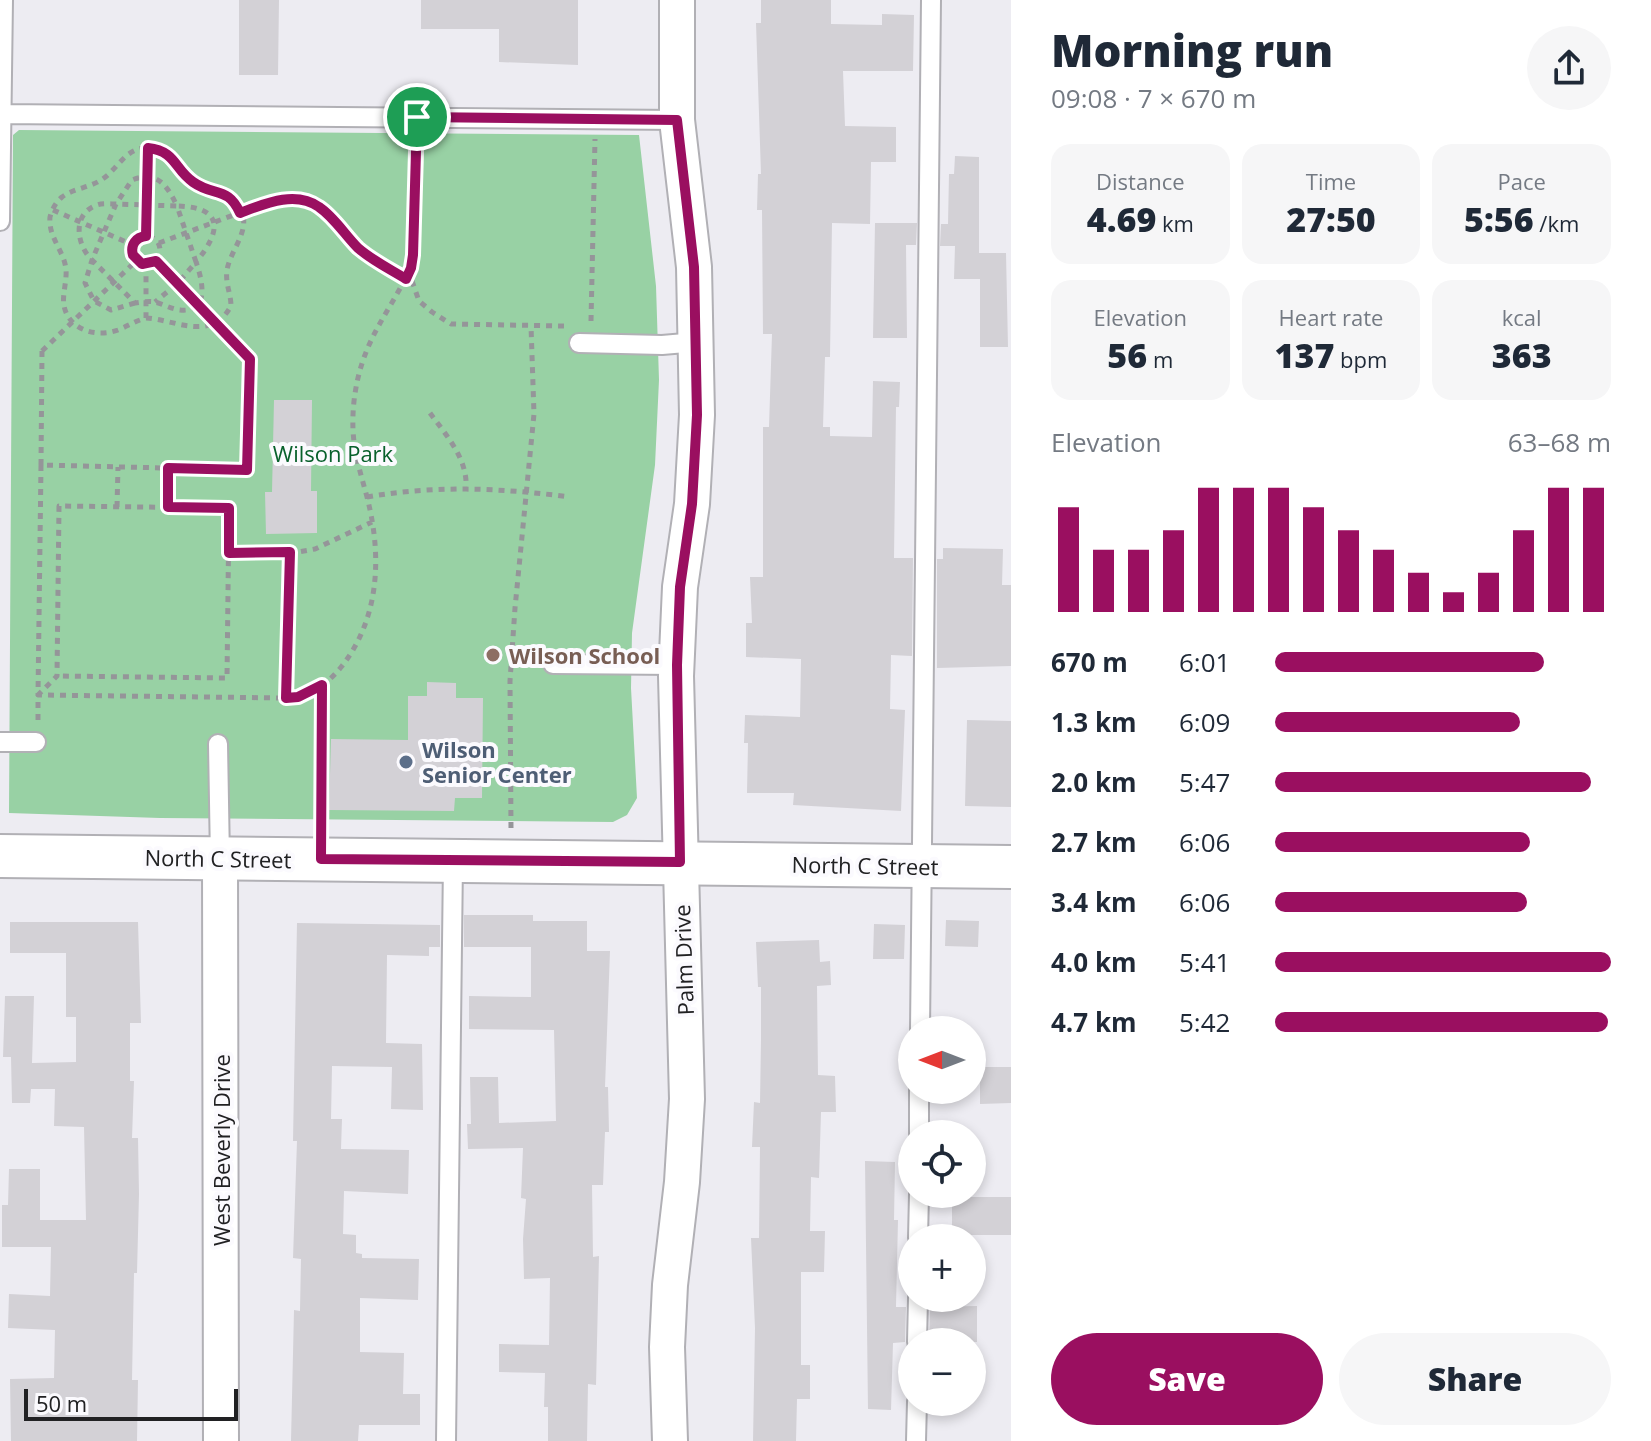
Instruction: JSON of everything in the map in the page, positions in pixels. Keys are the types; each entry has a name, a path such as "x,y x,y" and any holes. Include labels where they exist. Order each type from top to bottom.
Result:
{"street":[{"name":"Palm Drive","path":"670,1441 667,1347 670,1285 682,1182 687,1099 677,665 680,587 693,489 697,415 694,267 677,120 677,0"},
{"name":"North C Street","path":"0,856 1011,867"},
{"name":"West Beverly Drive","path":"220,859 221,1441"}],"lane":[{"path":"0,221 3,0"},
{"path":"920,1016 931,0"},
{"path":"1,114 677,120"},
{"path":"577,335 662,345 697,342"},
{"path":"553,664 677,665"},
{"path":"0,742 36,742"},
{"path":"218,744 220,859"},
{"path":"446,1441 453,861"},
{"path":"916,1441 917,1416"}],"path":[{"path":"417,117 411,268 413,288 419,301 442,319 464,326 531,326 577,335"},
{"path":"591,326 595,121"},
{"path":"146,236 148,148"},
{"path":"148,148 160,150 172,157 196,185 231,197 240,213 242,236 226,274 231,306 215,322 187,328 162,319 146,318 104,333 86,331 72,323 64,303 64,261 51,231 53,210 64,195 101,181 126,155 148,148"},
{"path":"147,176 162,181 177,206 204,282 204,292 197,304 181,310 146,302 111,310 94,301 85,283 116,204 132,180 147,176"},
{"path":"159,243 276,200 293,199 312,203 369,257 406,279"},
{"path":"135,303 81,246 80,222 99,203 193,206 203,210 214,223 212,243 178,283 155,302"},
{"path":"53,210 133,245"},
{"path":"146,236 155,238 160,253 156,261 146,264 136,261 132,252 137,238 146,236"},
{"path":"38,695 42,354 136,261"},
{"path":"41,465 247,470 250,359 156,261"},
{"path":"146,264 146,318"},
{"path":"38,695 298,697 322,685 352,653 369,613 376,577 376,544 354,450 357,383 372,334 411,268"},
{"path":"512,861 510,681 534,414 531,326"},
{"path":"430,413 460,457 467,478 466,488"},
{"path":"117,507 118,467"},
{"path":"168,468 168,507"},
{"path":"367,497 427,488 528,491 570,497"},
{"path":"38,695 57,676 59,506 229,508 227,678 57,676"},
{"path":"229,553 315,549 372,522"},
{"path":"286,698 290,552"},
{"path":"321,859 322,685"}],"green space":[{"name":"Wilson Park","path":"19,130 639,135 656,286 659,380 655,465 632,633 631,688 637,798 627,815 613,822 160,818 9,813 13,135"}],"building":[{"path":"239,0 279,0 278,75 239,75"},
{"path":"421,0 578,0 578,65 499,62 499,29 421,29"},
{"path":"761,0 831,0 831,24 882,25 882,14 914,15 913,71 843,71 845,126 896,127 896,162 871,162 870,224 832,223 830,357 825,357 823,427 830,427 830,436 872,437 873,381 900,382 899,407 896,407 894,558 913,558 912,656 891,655 890,709 905,710 901,811 793,805 794,793 747,793 745,715 800,717 801,663 801,659 746,657 746,623 752,623 750,577 763,577 763,427 769,427 772,334 763,334 762,210 757,210 758,174 761,174 756,23 761,23"},
{"path":"955,156 979,157 979,253 1006,253 1008,347 980,347 980,279 954,279 955,246 940,246 941,224 948,224 949,174 954,174"},
{"path":"875,223 917,223 916,245 906,245 907,338 873,338"},
{"path":"274,400 312,400 311,491 317,491 317,533 266,534 265,492 272,492"},
{"path":"943,548 1003,549 1002,585 1011,585 1011,666 937,668 937,559 943,559"},
{"path":"427,682 456,683 456,698 483,698 482,798 455,798 454,811 329,810 331,739 408,740 408,696 427,696"},
{"path":"967,720 1011,721 1011,807 965,806"},
{"path":"464,915 533,915 533,921 587,921 587,951 610,951 605,1087 608,1087 609,1132 605,1132 603,1185 592,1185 593,1257 599,1256 596,1385 588,1384 587,1441 548,1441 548,1407 544,1407 545,1373 499,1372 499,1344 549,1345 550,1278 524,1279 526,1199 521,1198 523,1148 468,1149 470,1077 498,1077 499,1123 556,1121 554,1030 469,1029 469,996 531,997 531,947 464,947"},
{"path":"946,920 979,921 978,947 945,946"},
{"path":"10,922 138,922 141,1023 130,1023 130,1081 134,1081 132,1138 138,1138 139,1194 132,1380 138,1380 137,1441 11,1441 10,1379 54,1378 55,1330 8,1328 9,1294 50,1296 51,1247 2,1247 2,1205 8,1205 9,1169 40,1169 40,1220 86,1220 84,1127 54,1126 55,1089 31,1089 30,1103 12,1103 11,1057 3,1057 5,996 34,996 32,1063 76,1062 76,1017 66,1017 66,953 10,953"},
{"path":"297,923 440,925 440,947 429,947 429,956 387,955 386,1043 422,1044 423,1110 391,1109 392,1067 332,1066 331,1119 342,1119 341,1149 409,1150 408,1194 344,1191 343,1234 356,1235 356,1253 362,1254 362,1258 419,1259 418,1300 360,1298 360,1352 404,1353 403,1394 420,1394 420,1425 359,1425 358,1441 291,1441 294,1310 300,1311 301,1259 293,1258 297,1141 293,1141"},
{"path":"874,924 905,925 904,959 873,959"},
{"path":"819,940 820,962 830,961 831,985 817,986 818,1075 835,1076 836,1112 821,1112 819,1178 811,1177 810,1231 825,1231 824,1272 801,1272 801,1365 810,1365 810,1399 797,1399 796,1441 753,1441 755,1328 751,1238 759,1238 760,1147 752,1147 754,1102 760,1103 761,1040 761,987 758,987 756,942"},
{"path":"986,1067 1011,1067 1011,1103 986,1104"},
{"path":"865,1161 895,1162 894,1220 898,1220 896,1307 898,1312 906,1312 905,1328 898,1328 898,1343 893,1343 891,1410 868,1409"},
{"path":"986,1197 1011,1197 1011,1235 986,1235 986,1224 952,1224 952,1208 986,1208"},
{"path":"930,1312 977,1312 977,1328 929,1328"}],"place":[{"name":"Wilson School","path":"493,655"},
{"name":"Wilson Senior Center","path":"406,762"}],"route":[{"path":"417,117 677,120 694,267 697,324 697,415 692,504 680,587 677,665 680,862 321,859 322,685 298,697 286,698 290,552 229,553 229,508 168,507 168,468 247,470 250,359 156,261 142,264 133,255 132,246 137,238 146,236 148,148 172,157 196,185 231,197 240,213 276,200 293,199 320,207 369,257 406,279 413,255 417,117"}]}
